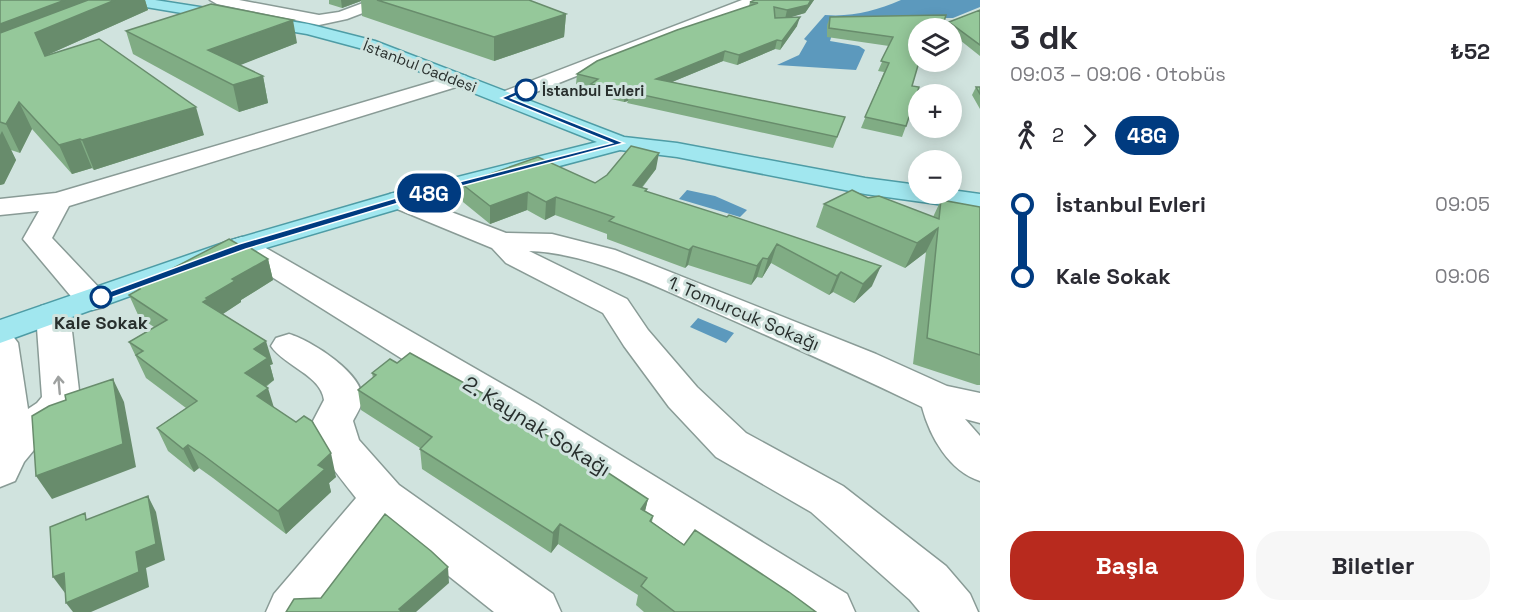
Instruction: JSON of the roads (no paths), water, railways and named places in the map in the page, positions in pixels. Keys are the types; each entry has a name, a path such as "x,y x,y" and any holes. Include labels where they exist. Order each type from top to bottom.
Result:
{"main road":[{"name":"İstanbul Caddesi","path":"129,0 308,29 369,45 620,143 677,150 865,186 908,192"},
{"path":"0,332 242,246 399,200 620,143"}],"street":[{"path":"110,8 129,0"},
{"path":"217,0 291,15 326,19 342,16 384,0"},
{"path":"308,29 393,0"},
{"path":"504,98 755,0"},
{"path":"270,23 291,15"},
{"path":"0,207 58,201 459,80"},
{"path":"399,200 502,242 517,257 615,306 636,338 683,397 731,445 826,499 928,583 952,612"},
{"path":"58,201 37,239 92,300"},
{"name":"1. Tomurcuk Sokağı","path":"502,242 552,243 604,256 863,363 939,399 980,408"},
{"name":"2. Kaynak Sokağı","path":"242,246 523,415 829,612"},
{"path":"0,469 6,454 29,428 51,414 61,399 53,314"},
{"path":"0,343 9,416 16,423 29,428"},
{"path":"289,346 335,380 342,392 343,400 333,421 340,447 383,498 535,612"},
{"path":"939,399 948,429 980,464"},
{"path":"292,612 383,498"}],"water":[{"path":"901,0 980,0 980,7 953,18 908,18 834,28 830,41 859,46 865,50 856,70 777,65 799,55 807,41 804,39 825,15 845,15 882,7"},
{"path":"687,190 715,196 747,210 740,217 679,199"},
{"path":"698,318 734,333 726,343 690,327"}],"place":[{"name":"İstanbul Evleri","path":"526,90"},
{"name":"Kale Sokak","path":"101,297"}]}
